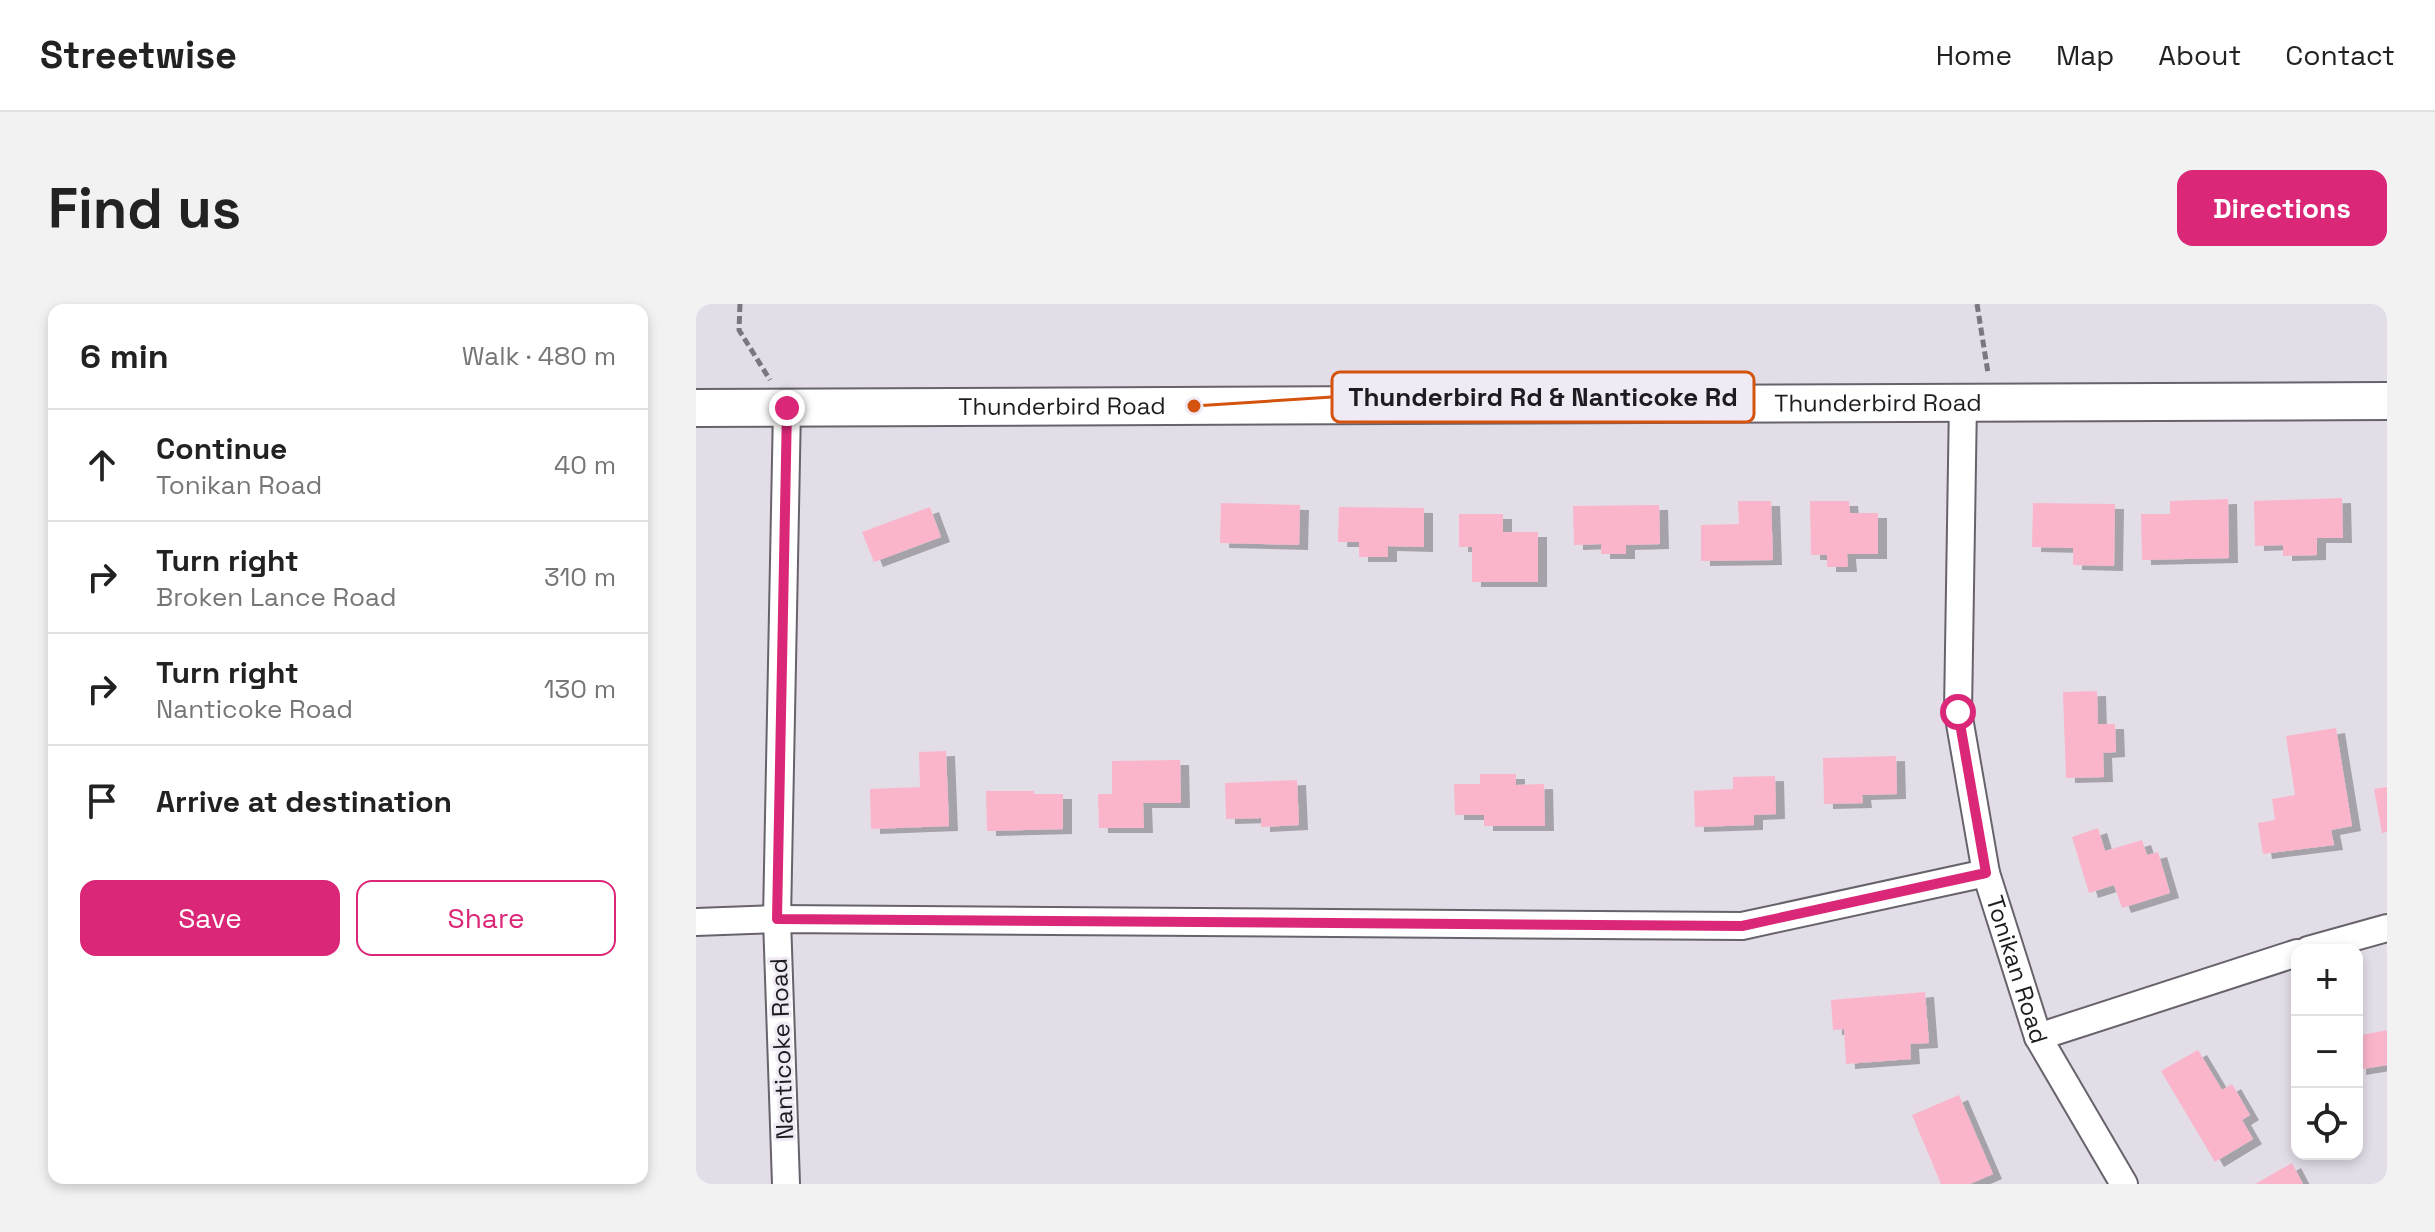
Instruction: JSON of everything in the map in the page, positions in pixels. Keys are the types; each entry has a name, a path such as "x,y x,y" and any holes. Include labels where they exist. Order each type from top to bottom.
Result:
{"street":[{"name":"Tonikan Road","path":"1978,401 1958,712 1986,873 2038,1037 2124,1184"},
{"name":"Thunderbird Road","path":"696,408 2387,401"},
{"name":"Nanticoke Road","path":"786,1184 777,919 787,408"},
{"path":"696,922 777,919 1742,926 1986,873"},
{"path":"2330,944 2387,928"},
{"path":"2038,1037 2291,955"}],"path":[{"path":"740,304 739,330 787,408"},
{"path":"1977,304 1982,341 1978,401"}],"building":[{"path":"2342,498 2343,538 2317,538 2317,555 2283,556 2283,545 2255,546 2254,501"},
{"path":"2228,499 2229,558 2142,560 2141,514 2170,514 2170,501"},
{"path":"1738,501 1771,501 1773,560 1701,561 1701,525 1739,524"},
{"path":"1810,501 1849,501 1850,513 1878,513 1878,554 1847,554 1848,567 1827,567 1827,555 1811,555"},
{"path":"1221,503 1300,505 1299,545 1220,543"},
{"path":"2033,503 2115,504 2114,566 2073,565 2073,548 2032,547"},
{"path":"1659,505 1660,544 1626,545 1626,554 1601,554 1601,544 1574,545 1573,506"},
{"path":"930,507 941,537 874,562 862,532"},
{"path":"1339,507 1424,508 1424,547 1388,546 1388,557 1359,557 1359,542 1338,542"},
{"path":"1459,514 1503,514 1503,532 1538,532 1538,582 1472,582 1472,547 1459,547"},
{"path":"2097,691 2098,724 2115,724 2116,752 2103,753 2104,777 2066,778 2063,692"},
{"path":"2336,728 2352,826 2331,830 2334,845 2263,854 2258,823 2275,820 2272,799 2295,795 2286,736"},
{"path":"946,751 949,826 871,829 870,789 920,787 919,752"},
{"path":"1896,756 1897,794 1862,795 1863,803 1824,804 1823,758"},
{"path":"1180,760 1181,803 1143,803 1144,828 1099,828 1098,794 1112,794 1112,761"},
{"path":"1480,774 1516,774 1516,785 1544,784 1545,826 1484,826 1484,815 1455,815 1454,784 1480,784"},
{"path":"1775,776 1776,814 1754,815 1754,825 1695,827 1694,791 1733,789 1733,777"},
{"path":"1297,780 1299,825 1261,827 1261,818 1226,819 1225,783"},
{"path":"2387,787 2387,832 2382,833 2374,789"},
{"path":"986,791 1063,794 1063,829 987,831"},
{"path":"2098,828 2105,851 2142,840 2147,855 2158,852 2170,893 2122,908 2114,885 2089,893 2072,837"},
{"path":"1925,992 1929,1043 1910,1044 1911,1059 1846,1064 1844,1029 1833,1030 1831,1000"},
{"path":"2387,1030 2387,1065 2363,1069 2363,1035"},
{"path":"2198,1050 2222,1090 2232,1084 2250,1115 2242,1120 2253,1139 2215,1162 2161,1071"},
{"path":"1959,1095 1993,1174 1970,1184 1941,1184 1912,1115"},
{"path":"2292,1163 2303,1184 2255,1184"}],"place":[{"name":"Thunderbird Rd & Nanticoke Rd","path":"1194,406"}],"route":[{"path":"787,408 777,919 1742,926 1986,873 1958,712"}]}
